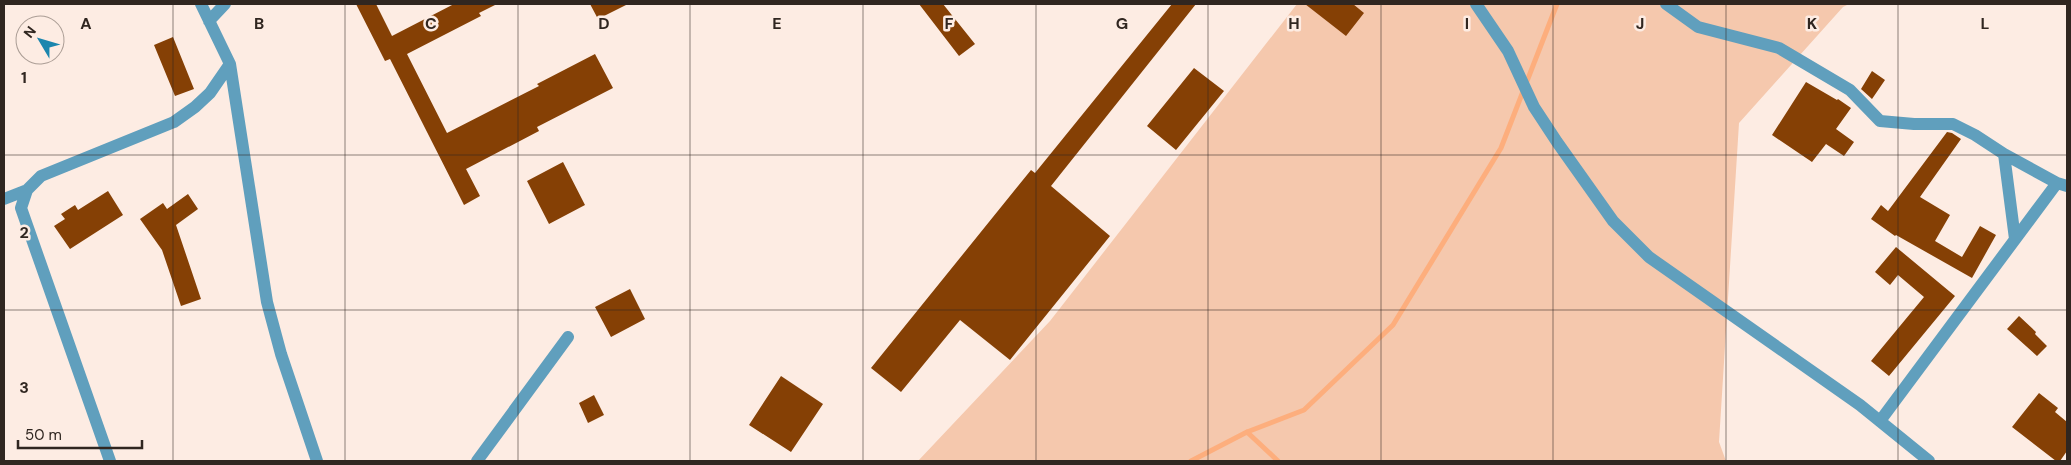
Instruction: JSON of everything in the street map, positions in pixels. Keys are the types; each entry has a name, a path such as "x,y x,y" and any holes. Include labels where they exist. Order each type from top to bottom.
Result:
{"street":[{"path":"201,4 230,64 267,302 281,354 317,461"},
{"path":"209,21 225,4"},
{"path":"1476,4 1508,51 1534,107 1613,221 1649,257 1860,405 1929,461"},
{"path":"1666,4 1698,27 1779,48 1850,90 1880,121 1914,124 1953,124 1975,135 2004,154 2062,184 2015,239 1880,421"},
{"path":"4,199 26,190 41,176 174,122 210,93 230,64"},
{"path":"2004,154 2015,239"},
{"path":"26,190 21,208 110,461"},
{"path":"477,461 568,337"}],"shaded area":[{"path":"1297,4 1849,4 1843,7 1739,123 1719,442 1726,461 918,461 1050,321"}],"building":[{"path":"356,4 376,4 392,36 454,4 497,4 479,13 481,16 407,54 447,133 539,86 537,84 595,54 613,88 537,127 539,131 466,169 480,196 464,205 390,59 385,61"},
{"path":"590,4 628,4 598,19"},
{"path":"919,4 943,4 975,44 959,56"},
{"path":"1172,4 1196,4 1051,186 1110,236 1010,360 960,320 901,392 871,368 1031,170 1035,173"},
{"path":"1305,4 1353,4 1364,13 1346,36"},
{"path":"173,37 194,89 175,96 154,45"},
{"path":"1194,68 1224,91 1176,150 1147,126"},
{"path":"1872,71 1885,80 1872,99 1861,89"},
{"path":"1806,82 1851,108 1836,129 1854,142 1844,156 1826,144 1812,162 1772,135"},
{"path":"1947,132 1961,139 1920,197 1950,215 1935,241 1962,257 1980,226 1996,235 1972,278 1895,236 1871,219 1881,205 1888,211"},
{"path":"563,162 585,205 549,224 527,181"},
{"path":"108,191 123,215 70,249 54,226 65,219 61,214 75,205 78,210"},
{"path":"188,194 198,209 176,225 201,299 181,306 162,250 140,219 163,203 167,209"},
{"path":"1896,247 1955,296 1889,376 1871,361 1924,297 1898,275 1890,285 1875,272"},
{"path":"630,289 645,319 611,337 595,307"},
{"path":"2019,316 2036,332 2035,334 2047,346 2037,356 2007,329"},
{"path":"781,376 823,404 791,452 749,425"},
{"path":"2039,393 2058,408 2055,412 2067,422 2067,451 2060,461 2056,461 2012,427"},
{"path":"594,395 604,415 588,423 579,403"}],"waterway":[{"path":"1191,461 1247,432 1304,410 1393,325 1501,148 1557,4"},
{"path":"1247,432 1278,461"}]}
